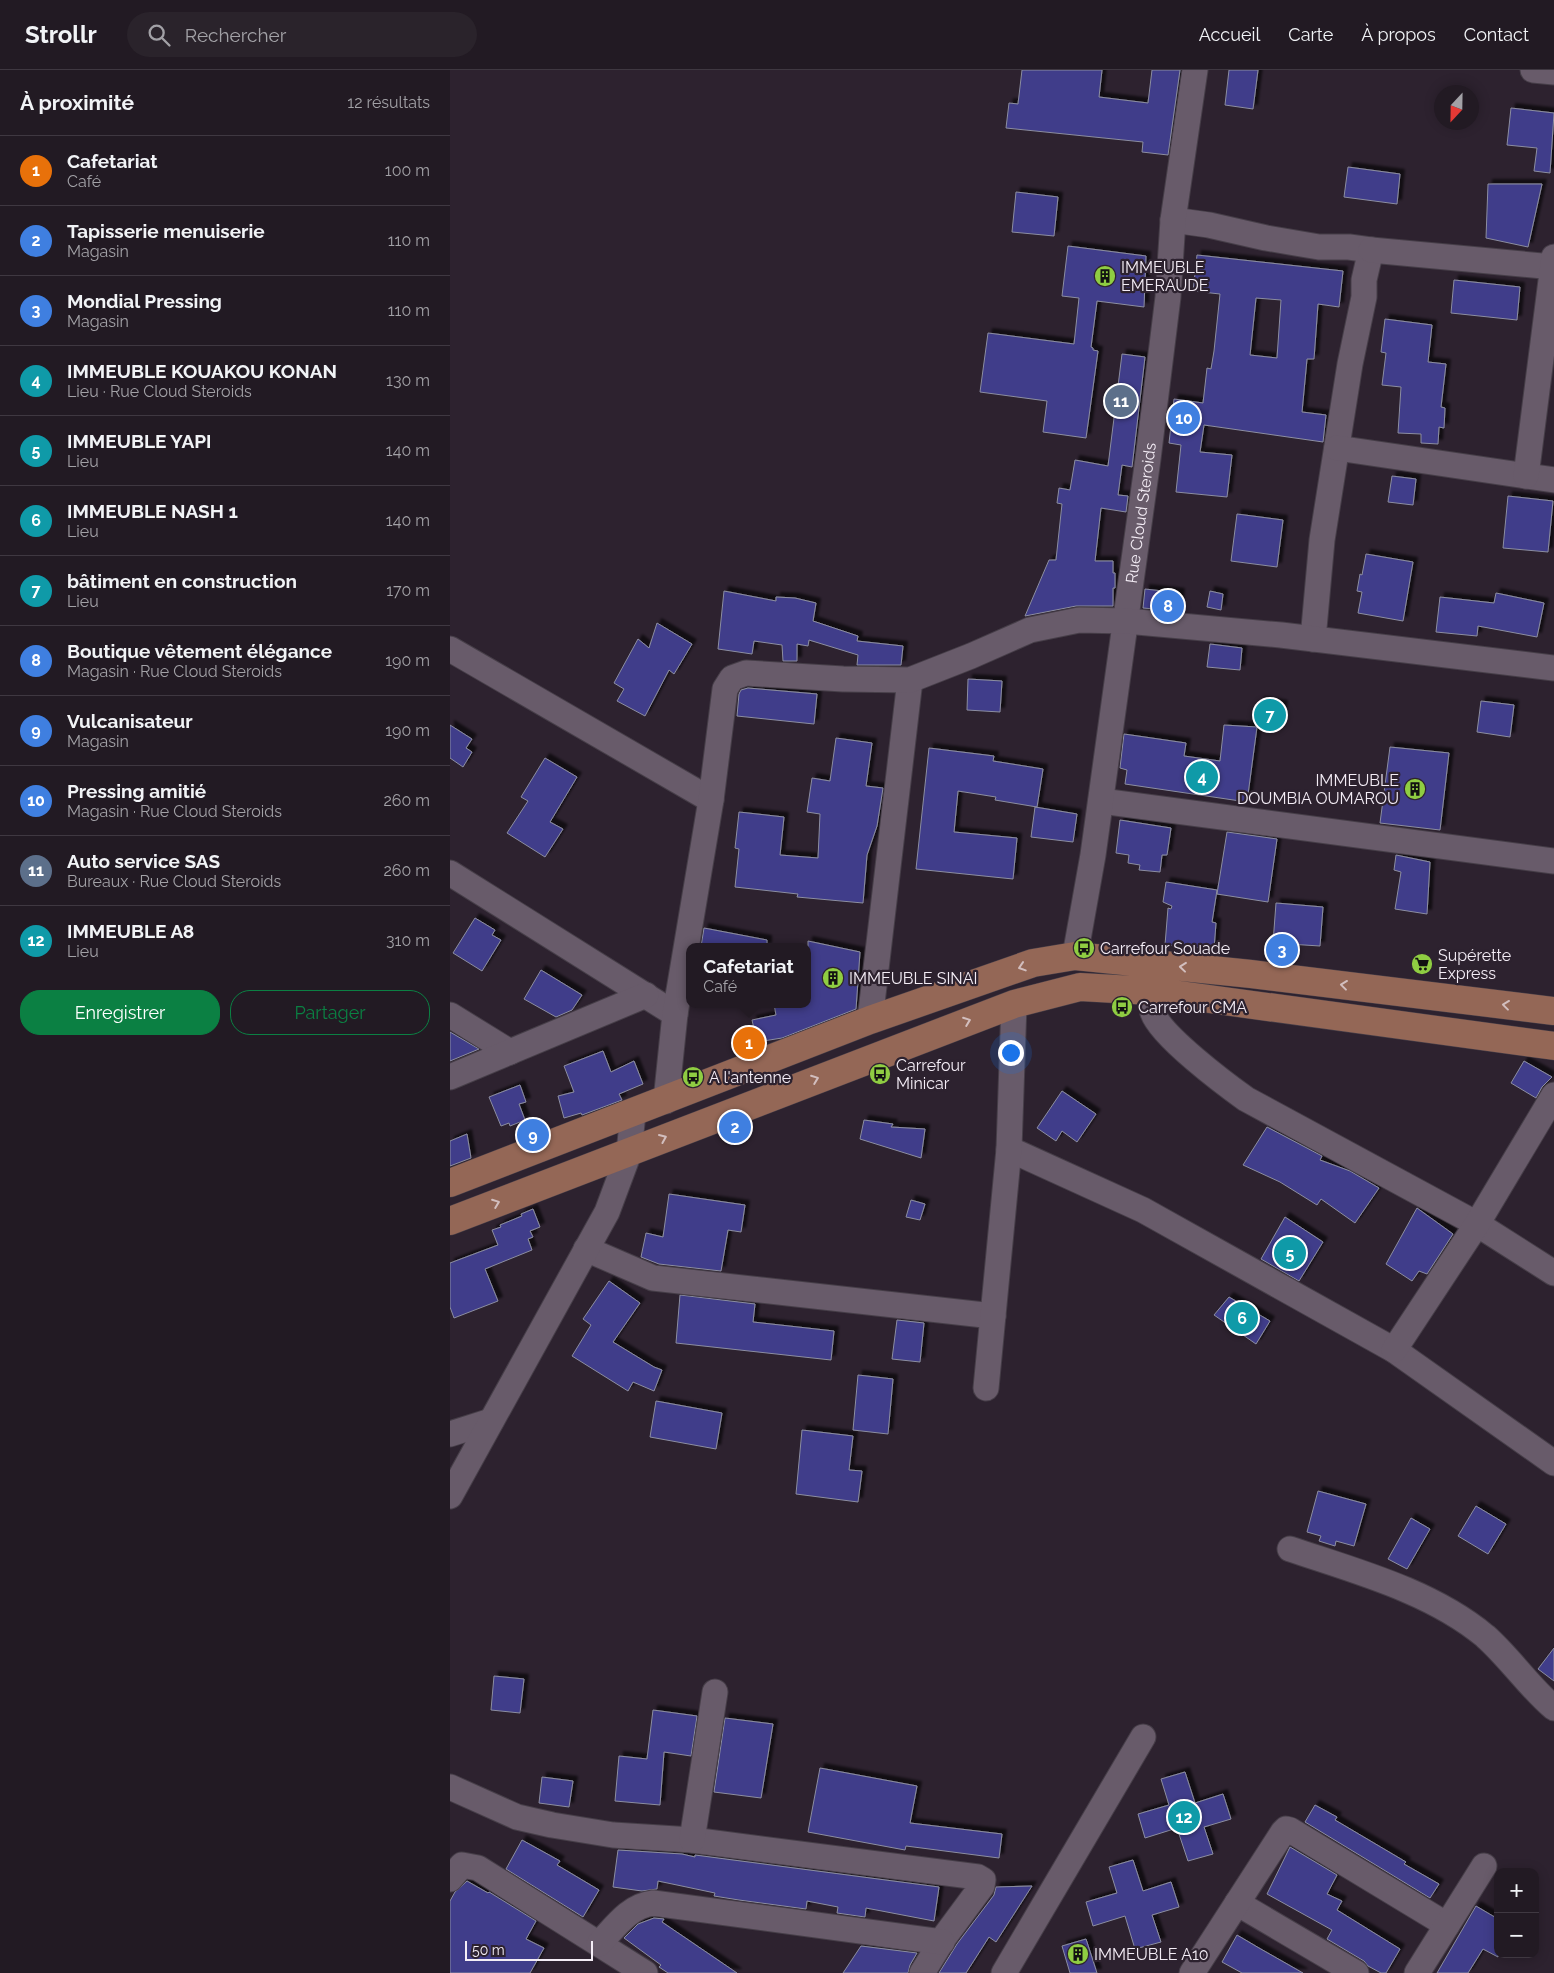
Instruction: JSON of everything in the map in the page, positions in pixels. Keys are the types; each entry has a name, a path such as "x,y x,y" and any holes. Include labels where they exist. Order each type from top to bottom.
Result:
{"main road":[{"path":"450,1183 870,1020 1033,963 1076,956 1261,975 1554,1011"},
{"path":"450,1221 1014,1004 1080,987 1151,991 1554,1046"}],"street":[{"name":"Rue Cloud Steroids","path":"1076,956 1101,801 1126,621 1168,297 1173,220 1195,70"},
{"path":"1533,70 1554,72"},
{"path":"1173,220 1209,225 1266,238 1319,247 1349,247 1554,264 1526,476"},
{"path":"1313,639 1322,540 1371,250"},
{"path":"1337,448 1554,480"},
{"path":"688,943 711,800 725,689 732,678 746,673 843,679 910,680 1030,630 1079,620 1126,621 1313,639 1554,668"},
{"path":"450,649 711,800"},
{"path":"870,1020 910,680"},
{"path":"1101,801 1554,861"},
{"path":"450,873 676,1014"},
{"path":"666,1100 676,1014 686,953"},
{"path":"1151,991 1149,994 1153,1014 1162,1027 1218,1079 1246,1099 1477,1224 1554,1273"},
{"path":"450,1077 646,995"},
{"path":"986,1388 1009,1148 1014,1004"},
{"path":"450,1015 510,1052"},
{"path":"1394,1350 1477,1224 1554,1096"},
{"path":"450,1496 607,1212 629,1153 633,1113"},
{"path":"1009,1148 1143,1210 1394,1350 1554,1462"},
{"path":"586,1249 653,1278 993,1316"},
{"path":"450,1434 491,1421"},
{"path":"1290,1549 1392,1583 1446,1610 1485,1636 1554,1708"},
{"path":"692,1840 715,1692"},
{"path":"1004,1973 1144,1737"},
{"path":"450,1787 517,1817 552,1825 613,1835 692,1840 978,1877 983,1880 982,1886 922,1973"},
{"path":"1192,1973 1286,1829 1447,1925"},
{"path":"450,1879 462,1865 478,1868 645,1973"},
{"path":"1417,1973 1484,1866"},
{"path":"599,1944 632,1910 642,1904 653,1903 942,1942"},
{"path":"1237,1903 1356,1973"}],"building":[{"path":"1022,70 1102,70 1099,97 1148,103 1152,70 1180,70 1168,155 1142,152 1143,142 1006,128 1009,103 1018,104"},
{"path":"1229,70 1258,70 1253,109 1225,105"},
{"path":"1511,108 1554,113 1550,173 1534,171 1537,148 1507,145"},
{"path":"1348,167 1400,174 1397,204 1344,197"},
{"path":"1488,184 1542,184 1528,247 1486,238"},
{"path":"1016,192 1058,197 1054,236 1012,232"},
{"path":"1068,246 1146,256 1144,307 1097,301 1091,347 1093,350 1098,351 1086,438 1043,432 1047,401 980,392 988,333 1074,344 1079,298 1062,296"},
{"path":"1197,255 1343,271 1339,307 1318,304 1314,359 1307,359 1302,412 1326,415 1323,442 1204,425 1200,452 1232,455 1227,497 1176,492 1181,445 1169,443 1174,399 1203,403 1207,368 1211,369 1214,351 1220,294 1193,291","holes":["1256,298 1281,300 1277,358 1250,355"]},
{"path":"1454,280 1520,287 1517,320 1451,313"},
{"path":"1385,319 1432,325 1428,362 1446,364 1441,407 1445,408 1444,428 1439,427 1438,444 1421,443 1421,434 1398,433 1401,387 1382,385 1386,353 1381,352"},
{"path":"1122,354 1145,357 1132,467 1122,465 1118,495 1128,496 1126,512 1101,508 1095,561 1113,561 1115,588 1113,588 1113,606 1076,606 1025,616 1049,560 1056,560 1062,504 1057,503 1059,488 1070,490 1075,460 1108,466"},
{"path":"1392,476 1416,479 1413,505 1388,502"},
{"path":"1508,496 1553,501 1548,552 1503,548"},
{"path":"1237,514 1283,520 1277,567 1231,561"},
{"path":"1366,554 1413,562 1403,621 1358,613 1362,592 1357,591"},
{"path":"1145,589 1180,593 1178,611 1143,608"},
{"path":"724,591 776,601 776,597 795,598 816,603 813,621 858,636 857,641 903,646 901,665 857,665 858,655 809,640 808,646 797,644 797,661 783,661 782,645 754,641 752,654 718,649"},
{"path":"1210,591 1223,594 1221,610 1207,607"},
{"path":"1496,593 1544,603 1537,637 1478,626 1477,636 1436,632 1440,597 1494,603"},
{"path":"657,623 692,644 674,674 669,670 645,716 617,701 624,689 614,683 638,639 649,648"},
{"path":"1210,644 1242,648 1240,670 1207,667"},
{"path":"968,679 1002,681 1000,712 967,710"},
{"path":"748,688 817,694 814,724 737,716 739,694 741,690"},
{"path":"1260,701 1283,705 1279,730 1256,726"},
{"path":"1481,701 1514,705 1510,737 1477,732"},
{"path":"450,725 472,739 466,748 472,752 463,767 450,758"},
{"path":"1224,725 1257,727 1247,802 1125,784 1127,770 1120,768 1124,734 1186,743 1184,756 1220,761"},
{"path":"836,738 872,743 866,786 883,788 877,826 867,855 863,903 797,897 798,894 735,887 739,849 735,848 739,812 784,817 780,855 818,858 820,814 807,812 812,778 830,781"},
{"name":"IMMEUBLE DOUMBIA OUMAROU","path":"1390,747 1449,753 1440,830 1380,823"},
{"path":"929,748 994,756 993,761 1043,769 1037,807 995,800 996,797 958,791 954,832 1017,838 1013,879 916,869"},
{"path":"545,758 577,777 550,822 563,829 545,857 507,833 528,801 521,797"},
{"path":"1035,807 1077,814 1073,842 1031,837"},
{"path":"1120,820 1171,828 1167,855 1162,855 1160,872 1139,870 1140,865 1128,863 1129,855 1116,853"},
{"path":"1227,832 1277,839 1268,902 1217,894"},
{"path":"1396,855 1430,862 1427,914 1395,909 1401,872 1394,870"},
{"path":"1166,882 1217,890 1212,922 1216,923 1214,949 1165,945 1168,908 1171,909 1172,906 1163,902"},
{"path":"1276,903 1323,907 1320,946 1273,943"},
{"path":"475,918 495,930 492,935 501,940 482,971 453,953"},
{"path":"704,928 767,940 767,943 702,943"},
{"name":"IMMEUBLE SINAI","path":"808,941 860,952 856,1009 782,1038 757,1042 752,1020 776,1015 775,1008 811,1008 811,943 808,943"},
{"path":"541,970 582,995 572,1010 556,1017 524,999"},
{"path":"450,1032 479,1049 450,1061"},
{"path":"603,1051 611,1072 634,1061 643,1084 619,1094 622,1100 582,1115 581,1113 564,1118 558,1096 574,1092 564,1066"},
{"path":"1524,1061 1552,1077 1542,1087 1536,1098 1511,1083"},
{"path":"520,1085 526,1102 519,1104 525,1120 510,1126 509,1123 501,1126 489,1097"},
{"path":"1062,1091 1096,1114 1077,1142 1062,1131 1056,1141 1037,1128"},
{"path":"864,1120 893,1124 891,1127 925,1129 921,1158 860,1139"},
{"path":"1267,1127 1322,1156 1320,1160 1350,1171 1379,1188 1355,1223 1321,1199 1317,1205 1280,1182 1243,1165"},
{"path":"467,1134 471,1158 450,1166 450,1141"},
{"path":"669,1194 745,1205 741,1232 728,1230 721,1271 659,1264 641,1257 646,1233 663,1237"},
{"path":"911,1200 925,1204 920,1220 906,1217"},
{"path":"1417,1208 1453,1234 1427,1274 1419,1271 1412,1281 1386,1264"},
{"path":"533,1209 540,1227 530,1231 533,1237 528,1239 532,1250 485,1269 498,1301 454,1318 450,1307 450,1263 498,1245 492,1230"},
{"path":"1285,1217 1323,1242 1299,1281 1261,1259"},
{"path":"609,1281 640,1303 613,1342 662,1370 654,1391 633,1382 628,1391 572,1356 591,1325 583,1319"},
{"path":"680,1295 755,1304 753,1322 834,1331 831,1360 676,1343"},
{"path":"1229,1297 1270,1321 1256,1344 1214,1315"},
{"path":"897,1320 924,1323 920,1362 892,1359"},
{"path":"858,1375 893,1379 888,1434 853,1430"},
{"path":"656,1401 722,1413 716,1449 650,1437"},
{"path":"802,1430 853,1436 849,1470 862,1471 858,1502 796,1494"},
{"path":"1318,1491 1366,1504 1354,1546 1336,1541 1335,1546 1319,1541 1321,1536 1307,1532"},
{"path":"1476,1506 1506,1524 1488,1554 1458,1536"},
{"path":"1411,1518 1430,1529 1407,1569 1388,1559"},
{"path":"1554,1648 1554,1681 1538,1669"},
{"path":"494,1676 524,1679 520,1713 491,1710"},
{"path":"653,1710 697,1716 691,1756 664,1752 660,1805 615,1801 619,1756 647,1759"},
{"path":"725,1718 773,1724 761,1798 714,1792"},
{"path":"820,1768 917,1786 910,1823 1002,1834 999,1858 906,1846 905,1850 808,1832"},
{"path":"1185,1772 1195,1803 1223,1794 1231,1819 1204,1827 1213,1854 1188,1861 1177,1828 1145,1838 1138,1814 1169,1805 1161,1779"},
{"path":"542,1777 573,1781 569,1807 539,1803"},
{"path":"1315,1805 1337,1817 1335,1820 1406,1862 1404,1864 1439,1884 1430,1898 1305,1822"},
{"path":"522,1840 560,1861 557,1865 599,1890 583,1917 506,1869"},
{"path":"1290,1847 1337,1875 1327,1894 1342,1901 1337,1910 1400,1949 1386,1973 1381,1973 1368,1966 1364,1961 1327,1939 1332,1930 1267,1894"},
{"path":"618,1850 682,1854 695,1857 695,1855 939,1887 934,1921 866,1908 865,1917 837,1913 838,1907 807,1901 806,1909 739,1900 714,1896 715,1893 658,1881 657,1889 642,1891 613,1887"},
{"path":"1133,1860 1143,1891 1171,1882 1179,1907 1152,1915 1161,1942 1135,1949 1125,1916 1093,1926 1086,1902 1117,1893 1109,1867"},
{"path":"467,1881 489,1892 536,1921 526,1939 544,1948 530,1973 450,1973 450,1901 455,1892"},
{"path":"1032,1886 996,1942 989,1937 966,1973 939,1973 957,1944 994,1895 996,1887"},
{"path":"1476,1906 1494,1917 1494,1955 1483,1949 1468,1973 1437,1973"},
{"path":"654,1918 664,1919 662,1922 737,1973 668,1973 659,1967 661,1965 624,1938 638,1924"},
{"path":"1237,1935 1303,1973 1242,1973 1222,1962"},
{"name":"IMMEUBLE A10","path":"1086,1939 1097,1973 1070,1973 1062,1946"},
{"path":"861,1946 917,1953 908,1973 843,1973"}],"place":[{"name":"IMMEUBLE EMERAUDE","path":"1105,276"},
{"name":"Auto service SAS","path":"1121,401"},
{"name":"Pressing amitié","path":"1184,418"},
{"name":"Boutique vêtement élégance","path":"1168,606"},
{"name":"bâtiment en construction","path":"1270,715"},
{"name":"IMMEUBLE KOUAKOU KONAN","path":"1202,777"},
{"name":"IMMEUBLE DOUMBIA OUMAROU","path":"1415,789"},
{"name":"Carrefour Souade","path":"1084,948"},
{"name":"Mondial Pressing","path":"1282,950"},
{"name":"Supérette Express","path":"1422,964"},
{"name":"IMMEUBLE SINAI","path":"833,978"},
{"name":"Carrefour CMA","path":"1122,1007"},
{"name":"Cafetariat","path":"749,1043"},
{"name":"Carrefour Minicar","path":"880,1074"},
{"name":"A l'antenne","path":"693,1077"},
{"name":"Tapisserie menuiserie","path":"735,1127"},
{"name":"Vulcanisateur","path":"533,1135"},
{"name":"IMMEUBLE YAPI","path":"1290,1253"},
{"name":"IMMEUBLE NASH 1","path":"1242,1318"},
{"name":"IMMEUBLE A8","path":"1184,1817"},
{"name":"IMMEUBLE A10","path":"1078,1954"}]}
